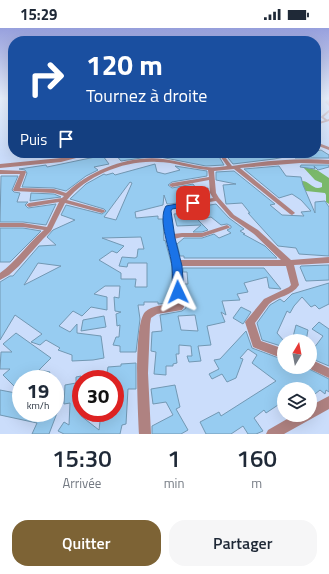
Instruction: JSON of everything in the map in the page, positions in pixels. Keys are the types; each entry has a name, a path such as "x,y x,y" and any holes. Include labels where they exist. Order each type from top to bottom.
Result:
{"street":[{"path":"0,166 54,161 69,158"},
{"path":"225,158 233,167 292,213"},
{"path":"0,278 11,270 49,229 64,199 74,189 106,171 122,165 144,160 157,160 211,169 266,162 329,162"},
{"path":"211,169 213,193 217,199 232,216 256,232 289,263 295,285 292,290 267,301 250,322 257,344 277,351"},
{"path":"0,172 23,172 16,190 25,192 51,190 64,199 102,211"},
{"path":"172,185 211,178"},
{"path":"30,205 64,199"},
{"path":"145,434 143,340 147,317 153,311 179,307 176,263 170,238 168,220 169,207 217,199"},
{"path":"0,225 23,225 49,229"},
{"path":"170,238 182,235 202,235 227,227"},
{"path":"176,263 289,263 329,260"},
{"path":"317,367 329,373"},
{"path":"317,409 329,402"},
{"path":"272,434 293,422"}],"green space":[{"path":"303,167 317,170 329,178 329,204 326,202 325,193 306,191 301,184 302,181 305,181 316,188 322,187 322,183 315,180"}],"building":[{"path":"321,150 329,155 329,158 321,158"},
{"path":"90,158 104,158 109,164 94,167 98,170 86,176 66,191 54,188 22,187 27,173 25,170 19,169 46,165 47,167"},
{"path":"118,158 141,158 121,161"},
{"path":"165,158 220,158 224,165 206,166"},
{"path":"228,158 279,158 274,159 233,164"},
{"path":"155,164 157,172 165,174 180,170 175,166 207,171 207,176 172,182 168,185 172,188 193,184 196,188 195,190 208,188 208,193 200,194 204,198 167,204 164,195 163,205 135,212 136,218 158,216 158,219 163,219 164,241 165,240 172,266 172,303 158,304 158,302 144,302 144,305 138,305 140,319 136,352 120,352 120,346 113,345 116,337 119,337 120,325 117,326 116,314 121,312 115,311 114,297 119,298 120,286 105,286 94,294 107,297 107,310 91,307 82,316 73,311 59,326 70,332 77,324 77,333 101,336 104,358 72,361 72,355 58,350 60,348 46,340 40,345 31,342 42,334 15,315 0,340 0,282 10,276 13,276 39,246 56,245 47,237 53,230 75,220 61,215 66,205 102,214 106,211 104,209 70,199 86,184 104,174 106,175 113,173 115,175","holes":["130,182 132,183 116,220 104,217","141,237 144,249 138,249 137,257 135,258 122,257 119,266 127,267 128,263 147,263 147,287 135,287 136,279 121,279 121,273 99,260 112,251 117,253 124,246 102,238","38,263 61,266 24,285"]},
{"path":"301,165 329,165 329,167 318,170 314,166 315,169 300,167"},
{"path":"279,166 286,176 301,177 315,213 315,202 325,201 329,207 329,256 299,254 296,248 278,246 248,213 250,213 242,203 226,204 223,185 236,184 216,180 216,172 234,171 275,204 270,205 282,215 304,216 301,212 311,211 301,200 292,194 279,198 244,169"},
{"path":"1,176 18,176 12,190 20,193 17,202 28,202 25,205 28,208 56,204 46,225 23,222 0,222"},
{"path":"31,193 54,194 61,197 30,201"},
{"path":"216,204 229,218 244,229 240,231 245,234 243,234 265,246 277,258 184,258 184,256 180,256 177,244 184,238 202,238 214,234 219,238 231,233 227,230 231,228 231,226 227,224 221,225 211,217 198,220 208,230 202,232 193,232 201,225 177,226 174,214 186,213 183,208"},
{"path":"0,228 23,228 41,231 10,262 0,262"},
{"path":"329,265 329,280 306,281 300,267 301,266"},
{"path":"183,268 264,268 281,289 269,288 267,277 244,283 248,292 237,294 240,300 222,301 226,315 221,312 225,322 207,326 211,345 198,346 201,361 189,362 187,356 192,356 191,346 179,345 179,354 176,354 177,363 173,364 173,366 166,366 166,375 154,374 156,352 151,351 152,332 162,331 160,315 182,311 186,308 184,284 188,284 187,272 183,272","holes":["195,315 198,331 181,330 178,316"]},
{"path":"329,283 329,304 319,309 315,305 311,307 302,297 290,313 287,311 277,333 277,345 262,340 257,323 270,305 280,299 284,302 292,294"},
{"path":"241,307 251,312 243,324 233,318"},
{"path":"104,316 106,327 81,331 83,320"},
{"path":"319,322 329,329 329,366 317,361 317,344 323,336 312,329"},
{"path":"296,325 308,330 307,334 294,334"},
{"path":"246,331 252,348 277,357 277,374 317,373 329,379 329,392 326,390 325,394 320,390 317,392 317,382 277,382 277,406 266,413 264,410 254,418 263,431 256,434 248,434 243,426 231,434 206,434 200,422 219,412 221,416 276,381 252,363 257,355 248,349 240,358 243,359 236,378 227,382 222,374 212,379 209,374 219,369 214,360 220,359"},
{"path":"16,333 51,358 39,370 12,370 12,384 3,375 10,369 0,369 1,352 12,352 3,344"},
{"path":"136,363 136,389 128,389 126,424 122,425 120,434 64,434 58,431 64,422 69,425 70,403 64,404 65,385 72,384 72,422 89,422 99,430 100,422 124,422 124,370 108,370 108,367 121,366 121,364"},
{"path":"175,385 180,407 176,409 188,430 181,434 152,434 152,426 173,415 166,402 153,404 151,389"},
{"path":"0,390 12,392 12,418 0,415"},
{"path":"32,422 54,422 49,434 32,434 37,423"}],"route":[{"path":"178,292 177,266 170,238 167,211 169,207 193,203"}]}
